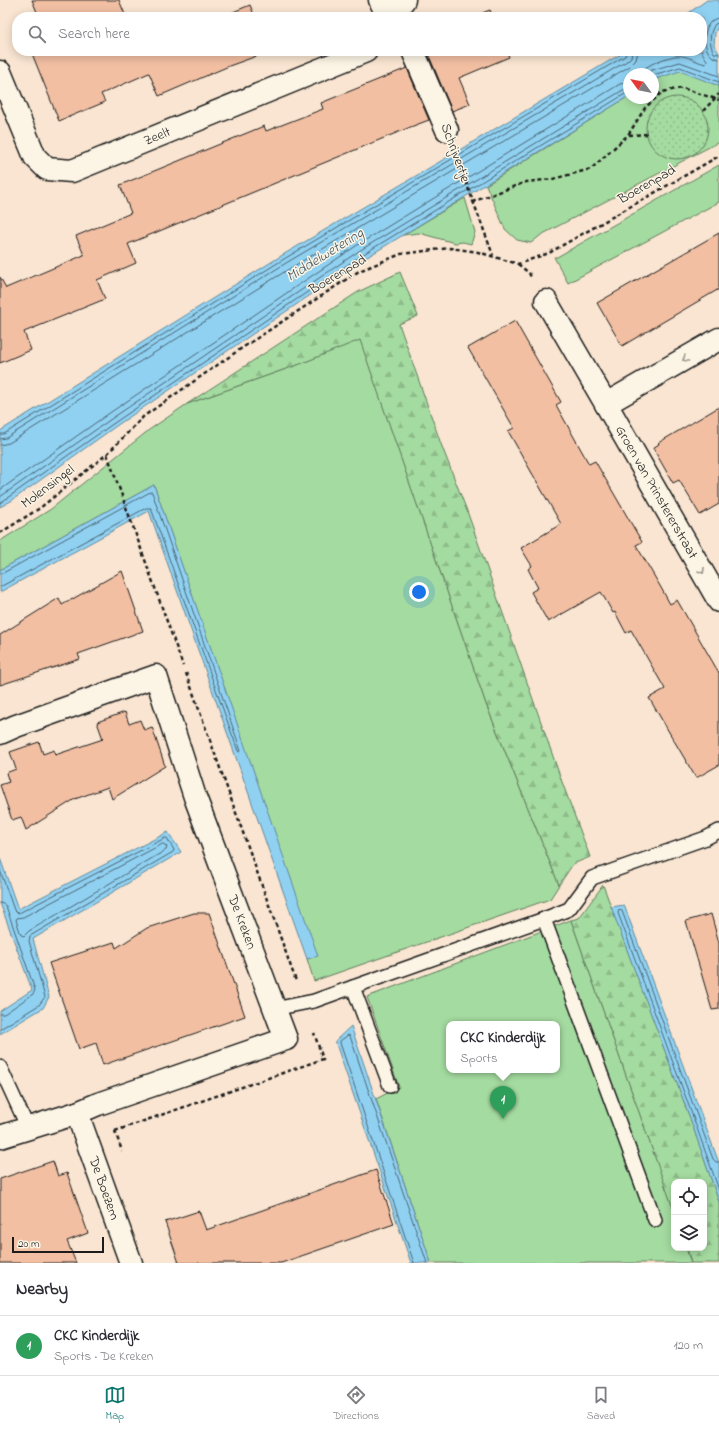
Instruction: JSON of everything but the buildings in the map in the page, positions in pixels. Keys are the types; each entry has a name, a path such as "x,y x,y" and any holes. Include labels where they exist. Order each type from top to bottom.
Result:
{"street":[{"path":"380,0 386,12"},
{"path":"393,12 404,0"},
{"name":"Zeelt","path":"0,72 34,157 47,169 72,171 354,56"},
{"name":"Schrijvertje","path":"415,56 447,130"},
{"name":"Groen van Prinstererstraat","path":"546,301 719,601"},
{"path":"606,404 719,339"},
{"name":"De Kreken","path":"0,733 156,676 195,797 286,1039 98,1104 77,1113 0,1137"},
{"name":"De Boezem","path":"77,1113 131,1263"}],"lane":[{"path":"274,1009 314,1001 544,919 569,909 592,878 706,838 719,831"},
{"path":"544,919 655,1220"},
{"path":"354,987 390,1086"},
{"path":"0,1067 28,1128"}],"path":[{"path":"472,202 526,182 553,179 591,169 628,135 646,108 662,92 682,88 719,100"},
{"path":"702,111 719,94"},
{"name":"Schrijvertje","path":"447,130 472,202 493,256"},
{"path":"628,135 648,134"},
{"name":"Boerenpad","path":"107,454 144,416 236,352 359,271 401,254 450,248 478,252 518,264 549,253 719,156"},
{"path":"107,454 134,529"},
{"name":"Molensingel","path":"0,533 40,508 107,454"}],"green space":[{"path":"680,70 719,86 719,142 541,235 531,243 517,240 505,229 486,185 623,100 623,104 659,104 659,78"},
{"path":"677,97 689,100 699,106 707,122 707,134 699,150 689,156 677,159 665,156 655,150 649,140 646,128 649,116 655,106 665,100"},
{"path":"719,165 719,202 568,283 554,257 557,257"},
{"path":"465,198 475,232 471,244 463,242 455,243 419,233 403,235"},
{"path":"400,272 418,316 399,324 590,857 573,864 559,885 486,704 360,340 300,364 187,404 358,292"},
{"path":"360,339 486,704 559,885 550,899 314,981 307,959 317,956 154,485 0,570 0,541 51,509 149,430 187,404 300,364"},
{"path":"603,885 690,1118 719,1202 719,1263 691,1263 688,1251 707,1251 707,1179 671,1179 671,1203 571,920 579,918"},
{"path":"571,920 671,1202 671,1251 687,1251 691,1263 431,1263 376,1099 399,1087 367,997"}],"water":[{"name":"Middelwetering","path":"707,0 719,0 719,24 715,33 714,45 719,53 719,86 680,71 659,78 659,68 623,68 623,100 364,259 119,424 11,501 0,507 0,431 281,256 618,56 707,56 707,12 690,12"},
{"path":"154,485 318,956 307,959 149,511 0,592 0,570"},
{"path":"168,832 181,852 33,939 49,997 43,1008 0,1034 0,1011 32,990 0,903 0,858 18,909"},
{"path":"624,905 719,1163 719,1202 690,1118 611,907"},
{"path":"351,1026 431,1263 411,1263 335,1041"}],"place":[{"name":"CKC Kinderdijk","path":"503,1119"}]}
